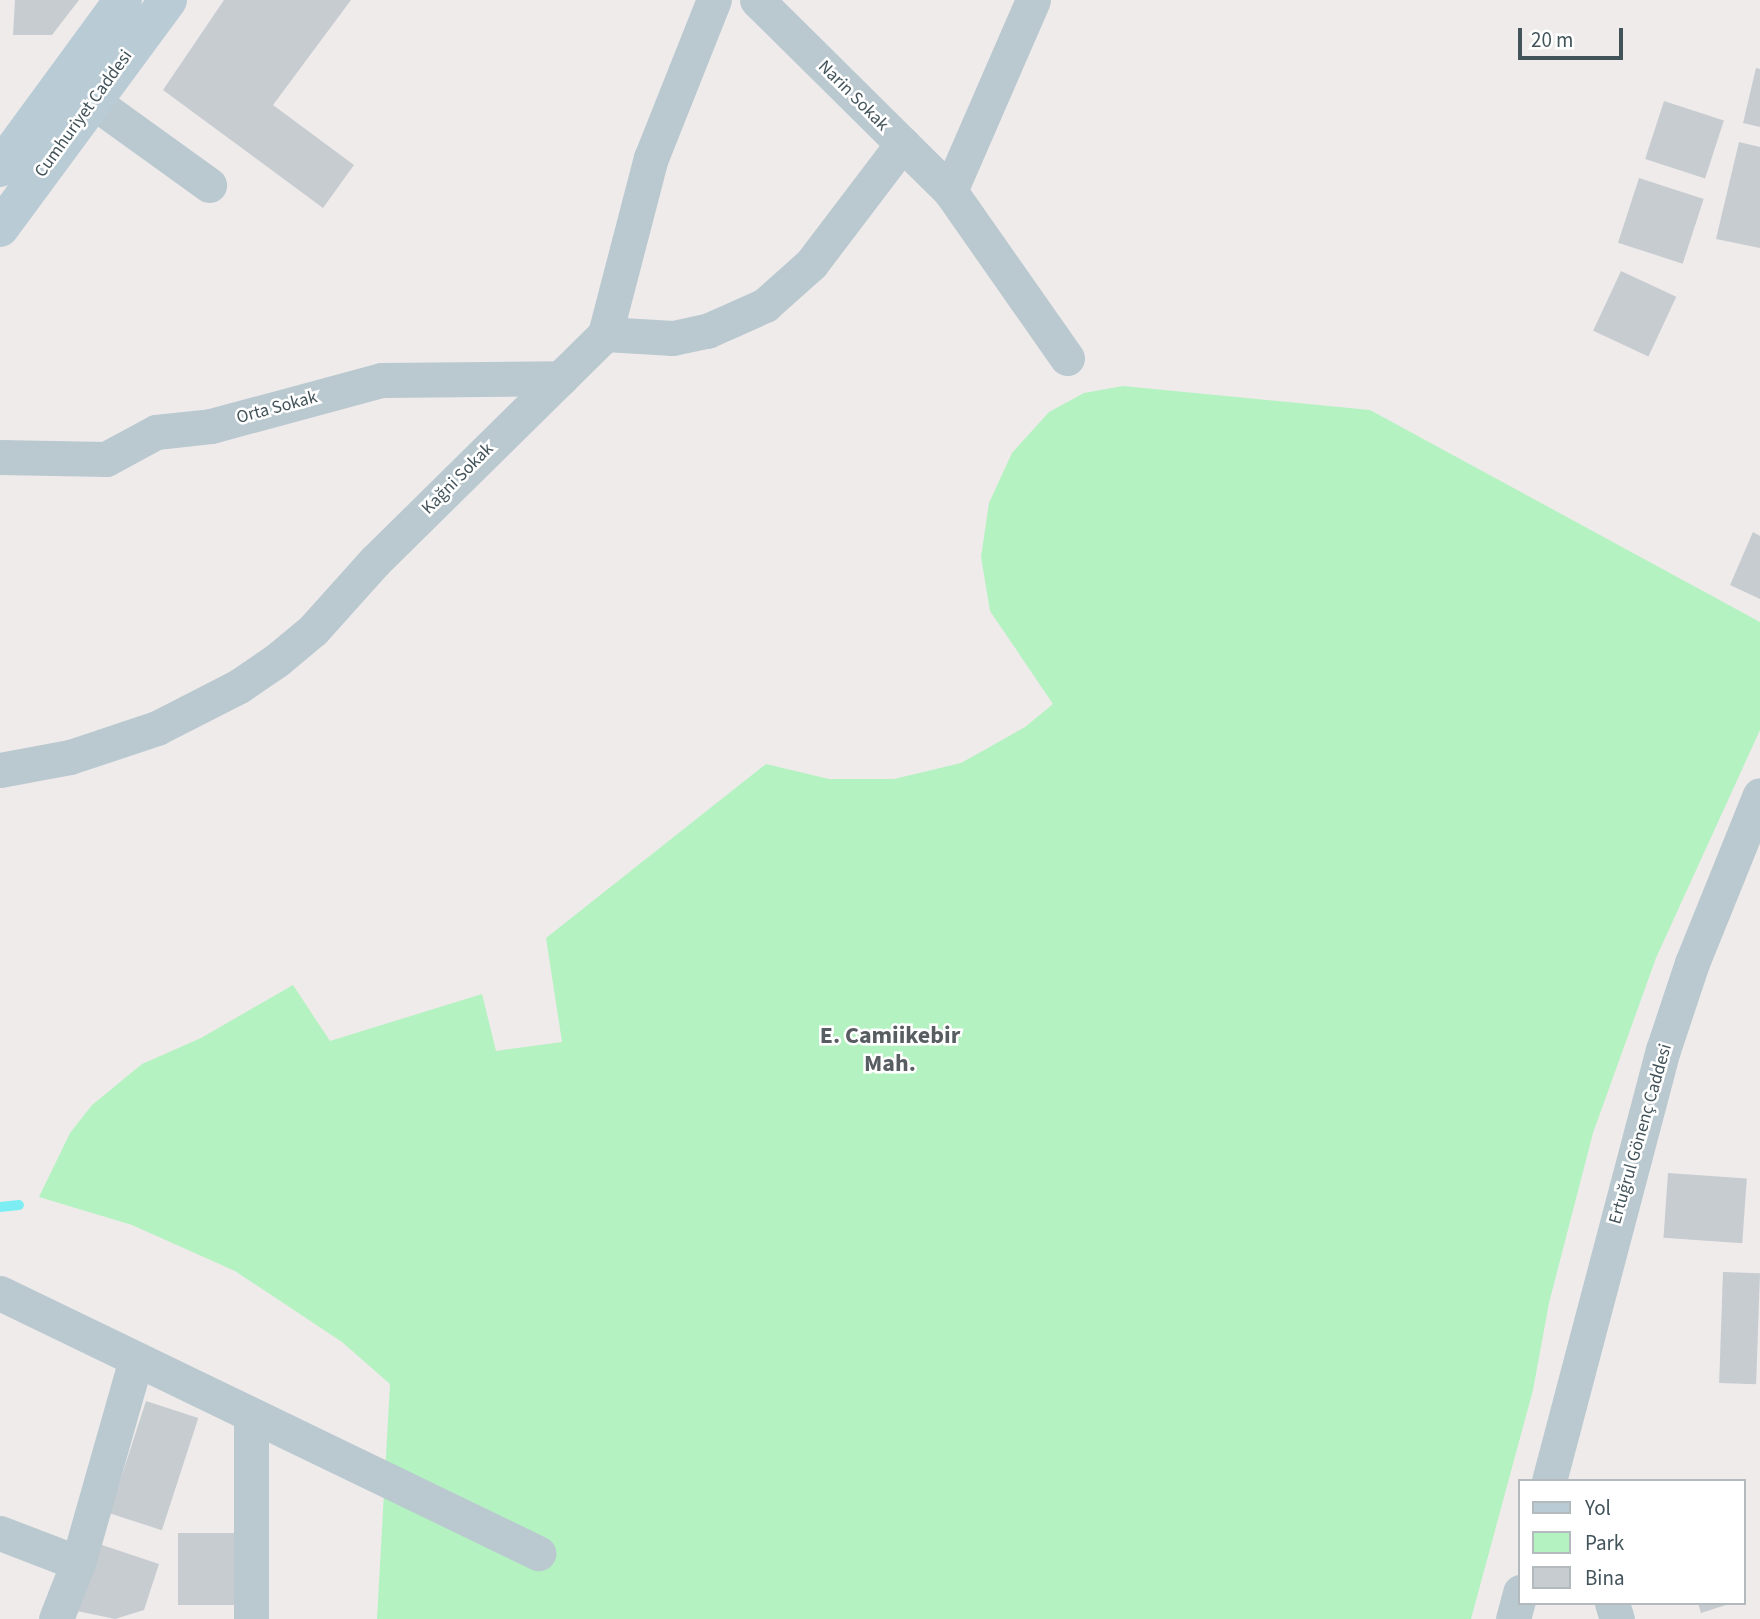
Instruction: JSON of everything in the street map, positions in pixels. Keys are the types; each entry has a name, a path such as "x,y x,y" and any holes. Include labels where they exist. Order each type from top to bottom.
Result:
{"main road":[{"name":"Cumhuriyet Caddesi","path":"0,169 122,0"},
{"name":"Cumhuriyet Caddesi","path":"0,229 168,0"}],"street":[{"path":"715,0 651,158 605,334 673,338 706,331 765,305 811,264 902,144"},
{"name":"Narin Sokak","path":"757,0 950,191 1067,358"},
{"path":"950,191 1033,0"},
{"path":"94,102 209,185"},
{"name":"Kağni Sokak","path":"0,770 70,757 157,728 239,686 277,660 313,630 375,561 605,334"},
{"name":"Orta Sokak","path":"0,457 106,459 156,432 211,426 382,380 561,378"},
{"name":"Ertuğrul Gönenç Caddesi","path":"1550,1479 1663,1050 1697,951 1760,795"},
{"path":"0,1293 538,1553"},
{"path":"56,1619 78,1563 135,1359"},
{"path":"251,1415 251,1619"},
{"path":"1559,1442 1573,1479"},
{"path":"0,1533 78,1563"},
{"path":"1513,1619 1518,1600"}],"green space":[{"path":"1123,386 1370,410 1760,622 1760,730 1656,958 1593,1133 1549,1303 1533,1390 1471,1619 377,1619 390,1384 342,1342 235,1271 132,1225 39,1197 70,1133 92,1105 142,1064 201,1038 293,985 330,1041 482,994 496,1051 562,1042 546,938 766,764 829,779 894,779 961,763 1025,727 1053,704 990,611 981,557 989,503 1012,453 1049,412 1084,393"}],"building":[{"path":"15,0 79,0 52,35 13,35"},
{"path":"224,0 351,0 273,105 354,165 323,208 163,90"},
{"path":"1756,68 1760,69 1760,127 1743,123"},
{"path":"1664,101 1724,120 1705,178 1645,159"},
{"path":"1739,142 1760,147 1760,248 1716,239"},
{"path":"1639,178 1704,199 1683,264 1618,243"},
{"path":"1621,271 1676,297 1648,357 1593,331"},
{"path":"1753,532 1760,536 1760,599 1730,585"},
{"path":"1668,1173 1747,1179 1742,1243 1663,1238"},
{"path":"1723,1272 1760,1273 1756,1384 1719,1383"},
{"path":"146,1401 198,1418 162,1530 110,1513"},
{"path":"178,1533 237,1533 237,1605 178,1605"},
{"path":"99,1544 159,1564 144,1610 115,1619 77,1611"},
{"path":"1699,1605 1726,1605 1701,1613"}],"waterway":[{"path":"0,1207 19,1205"}],"district":[{"name":"E. Camiikebir Mah.","path":"890,1050"}]}
